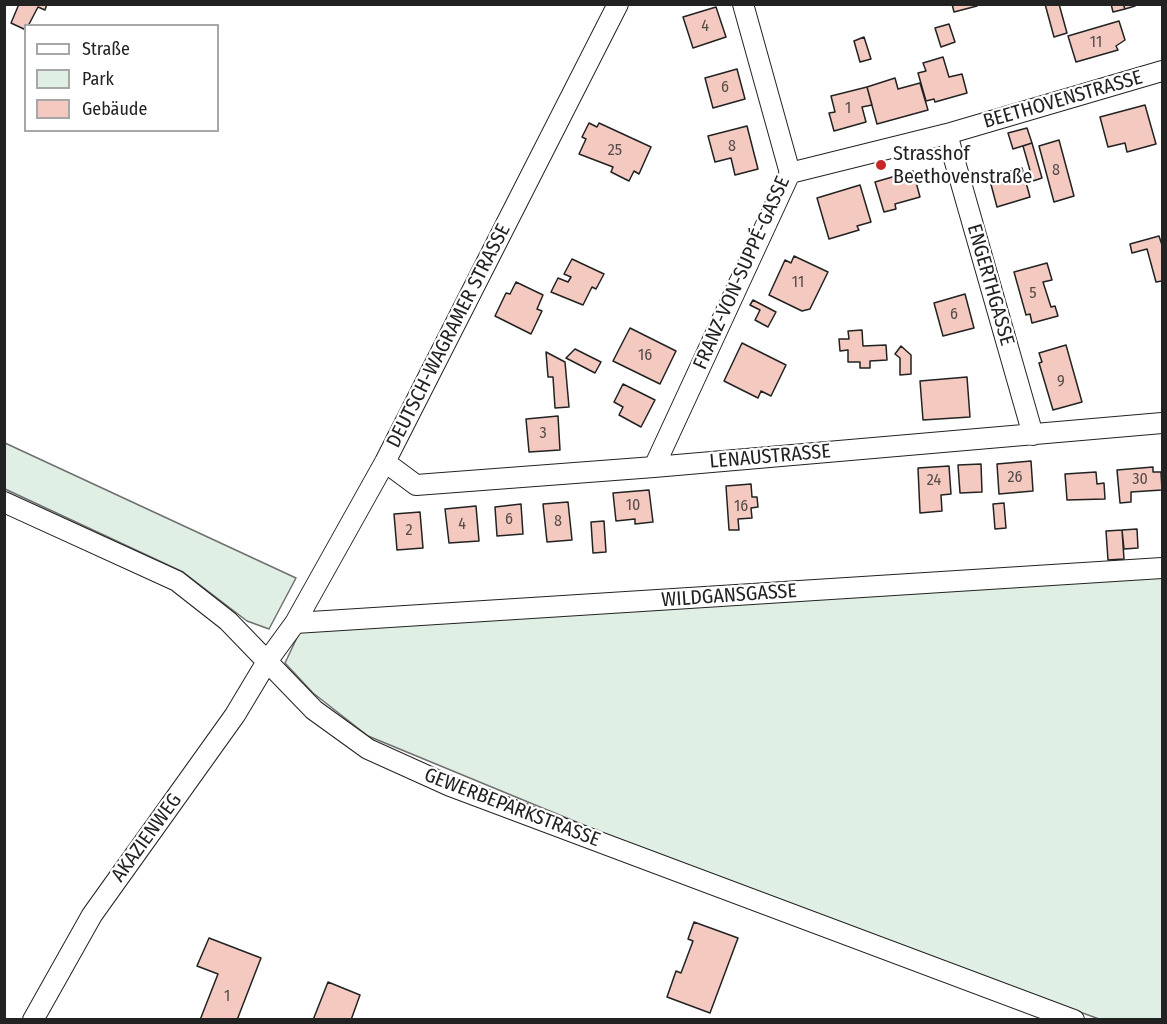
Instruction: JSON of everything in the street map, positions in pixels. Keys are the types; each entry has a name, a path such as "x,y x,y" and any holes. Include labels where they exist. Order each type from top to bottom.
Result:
{"street":[{"name":"DEUTSCH-WAGRAMER STRASSE","path":"268,660 295,623 386,462 618,4"},
{"name":"FRANZ-VON-SUPPÉ-GASSE","path":"654,467 790,174 743,4"},
{"name":"BEETHOVENSTRASSE","path":"790,174 948,134 1162,71"},
{"name":"ENGERTHGASSE","path":"948,134 1033,435"},
{"name":"LENAUSTRASSE","path":"386,462 416,485 1162,423"},
{"name":"GEWERBEPARKSTRASSE","path":"4,502 177,581 228,621 314,710 368,749 450,786 1074,1020"},
{"name":"WILDGANSGASSE","path":"295,623 1162,568"},
{"name":"AKAZIENWEG","path":"33,1020 92,915 235,715 268,660"}],"green space":[{"path":"5,443 296,578 269,629 247,621 183,572 5,489"},
{"path":"1162,565 1162,1019 1099,1019 683,866 368,736 313,693 285,663 302,627"}],"building":[{"path":"19,4 47,4 45,10 38,7 29,24 24,24 24,29 11,23"},
{"path":"952,4 976,4 977,6 954,12"},
{"path":"1045,4 1059,4 1067,33 1054,37"},
{"path":"1111,4 1123,4 1125,9 1113,12"},
{"path":"1123,4 1134,4 1135,6 1125,9"},
{"path":"716,7 726,37 693,48 683,17"},
{"path":"1119,21 1125,40 1116,46 1118,50 1076,62 1068,36"},
{"path":"949,24 955,42 941,47 935,28"},
{"path":"864,37 871,59 860,62 854,41"},
{"path":"943,57 949,77 962,74 967,93 935,102 934,99 926,101 918,73 926,71 923,63"},
{"path":"737,69 745,99 713,108 705,78"},
{"path":"895,78 898,89 920,83 928,110 877,124 867,87"},
{"path":"867,87 872,105 862,107 866,122 834,131 829,113 835,112 831,96"},
{"path":"1145,105 1156,144 1127,152 1125,143 1108,147 1100,117"},
{"path":"589,123 597,127 599,123 651,147 639,174 634,171 629,181 611,172 613,167 579,154 586,139 582,137"},
{"path":"747,126 758,169 735,175 731,158 715,162 708,136"},
{"path":"1027,128 1032,143 1013,149 1008,133"},
{"path":"1059,140 1074,196 1054,202 1039,146"},
{"path":"1032,143 1042,178 1033,181 1023,146"},
{"path":"1022,168 1030,197 997,207 989,177"},
{"path":"913,171 920,197 895,204 896,209 884,212 875,182"},
{"path":"860,185 871,222 857,226 859,230 829,239 817,198"},
{"path":"1159,236 1162,245 1162,281 1156,282 1147,249 1132,253 1130,244"},
{"path":"794,256 828,272 810,309 802,311 769,295 785,260 791,263"},
{"path":"572,259 604,274 596,289 592,287 583,305 551,292 558,278 568,282 571,277 564,274"},
{"path":"1047,263 1052,280 1043,282 1051,307 1055,306 1058,316 1032,323 1030,314 1026,315 1014,272"},
{"path":"516,282 543,295 537,309 542,311 531,334 495,316 506,293 510,294"},
{"path":"965,294 974,328 943,336 934,303"},
{"path":"753,300 776,312 768,327 755,320 760,310 750,305"},
{"path":"630,328 676,351 660,384 613,361"},
{"path":"862,330 863,346 886,345 887,360 870,361 870,368 860,368 860,362 848,362 848,350 840,351 839,339 849,339 848,331"},
{"path":"742,343 786,365 771,396 761,391 758,398 724,381"},
{"path":"1066,345 1082,402 1053,410 1039,363 1042,362 1039,353"},
{"path":"901,346 911,355 911,374 900,375 900,358 895,354"},
{"path":"575,349 601,362 595,373 566,358"},
{"path":"546,352 565,362 569,407 555,408 553,377 548,377"},
{"path":"967,377 970,417 923,420 920,381"},
{"path":"623,384 655,400 641,427 619,415 623,407 614,402"},
{"path":"558,416 560,450 529,452 526,419"},
{"path":"1031,461 1033,491 999,494 997,464"},
{"path":"981,464 982,492 960,493 958,465"},
{"path":"949,466 951,494 941,495 942,511 920,513 918,468"},
{"path":"1153,467 1153,472 1161,472 1162,490 1131,492 1131,502 1120,503 1117,470"},
{"path":"1096,472 1097,484 1104,483 1105,499 1067,500 1065,474"},
{"path":"751,484 752,497 757,497 758,507 751,508 752,518 738,519 739,530 729,530 726,486"},
{"path":"649,490 653,522 635,524 635,519 616,521 613,493"},
{"path":"568,502 572,540 547,542 543,504"},
{"path":"1004,503 1006,528 995,529 993,504"},
{"path":"521,504 523,534 497,536 495,507"},
{"path":"476,506 479,541 449,543 445,509"},
{"path":"420,512 423,548 397,550 394,514"},
{"path":"604,521 606,552 593,553 591,522"},
{"path":"1137,529 1138,548 1124,549 1122,530"},
{"path":"1122,530 1124,559 1108,560 1106,531"},
{"path":"694,922 738,938 710,1013 667,997 676,971 681,973 693,941 688,939"},
{"path":"209,938 261,958 237,1020 200,1020 218,974 197,966"},
{"path":"328,982 360,995 351,1020 313,1020"}],"place":[{"name":"Strasshof Beethovenstraße","path":"881,165"}]}
